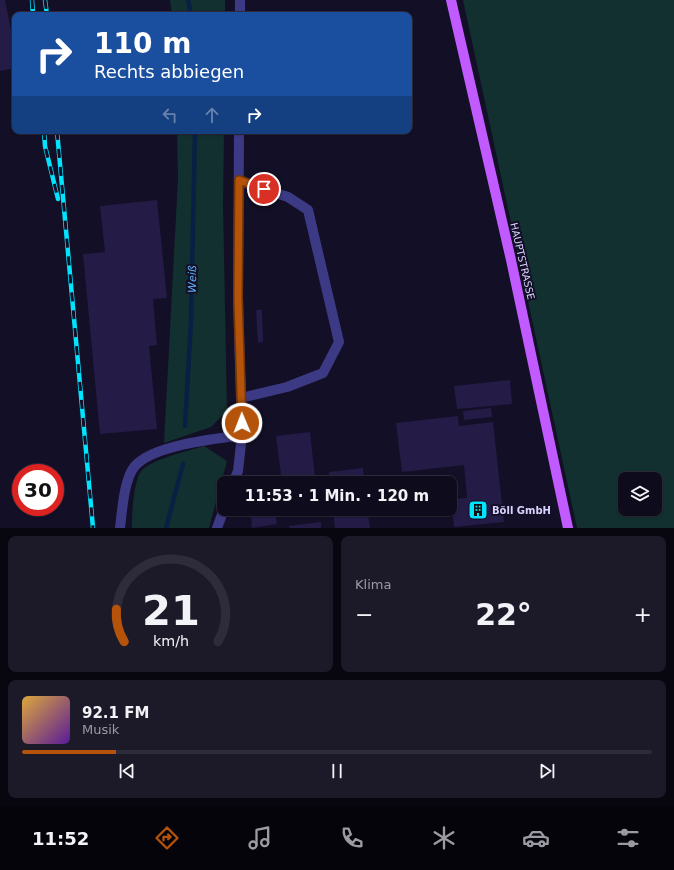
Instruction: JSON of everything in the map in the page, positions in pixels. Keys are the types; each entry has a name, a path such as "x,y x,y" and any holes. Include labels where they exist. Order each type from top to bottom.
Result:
{"main road":[{"name":"HAUPTSTRASSE","path":"451,0 511,260 568,528"}],"street":[{"path":"240,0 240,12"},
{"path":"236,476 238,471 242,435 238,298 239,134"},
{"path":"239,180 288,197 308,210 339,342 323,373 287,387 241,398"},
{"path":"120,528 123,496 134,467 146,457 184,444 242,435"},
{"path":"217,528 221,516"}],"green space":[{"path":"170,0 225,0 225,12 172,12"},
{"path":"463,0 674,0 674,528 577,528"},
{"path":"177,134 224,134 223,204 227,411 211,427 164,443 178,178"},
{"path":"204,446 227,461 223,476 217,476 217,498 209,528 132,528 134,492 140,473 144,468 151,464 179,453"}],"building":[{"path":"0,0 5,0 12,35 12,69 0,71"},
{"path":"157,200 167,298 153,299 157,345 149,346 157,429 100,434 83,254 105,252 100,206"},
{"path":"256,310 262,310 263,342 258,343"},
{"path":"510,380 512,404 457,409 454,386"},
{"path":"491,408 492,417 464,420 463,411"},
{"path":"458,416 459,426 493,422 504,522 454,527 453,516 457,516 457,499 467,498 464,465 402,472 396,423"},
{"path":"310,432 315,476 281,476 276,436"},
{"path":"363,468 364,476 329,476 329,472"},
{"path":"251,516 276,516 277,524 252,528"},
{"path":"334,516 368,516 370,528 335,528"},
{"path":"321,522 321,528 289,528 289,526"}],"waterway":[{"name":"Weiß","path":"188,0 190,12"},
{"name":"Weiß","path":"185,426 191,321 195,134"},
{"name":"Weiß","path":"166,528 183,464"}],"railway":[{"path":"32,0 33,12"},
{"path":"45,0 47,12"},
{"path":"44,134 45,146 58,199"},
{"path":"57,134 93,528"}],"place":[{"name":"Böll GmbH","path":"478,510"}],"route":[{"path":"242,423 238,298 239,180 264,189"}]}
